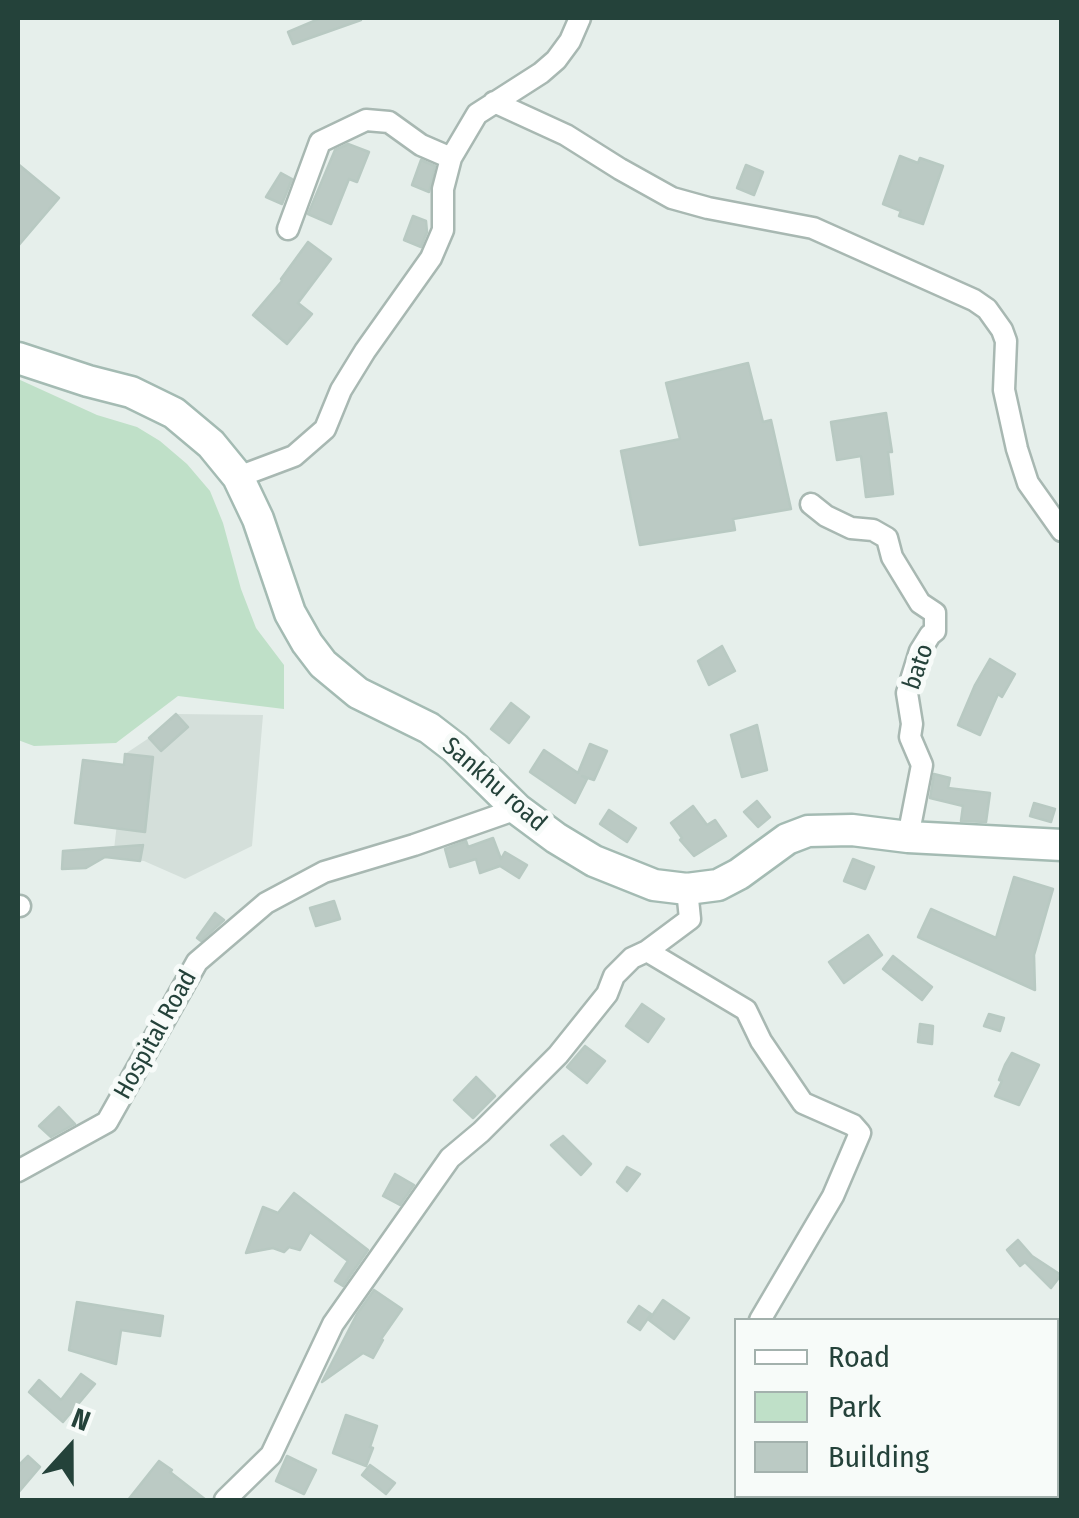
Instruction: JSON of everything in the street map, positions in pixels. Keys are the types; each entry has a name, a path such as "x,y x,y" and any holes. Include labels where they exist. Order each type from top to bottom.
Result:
{"main road":[{"name":"Sankhu road","path":"18,358 132,392 174,413 210,444 238,477 258,519 290,613 323,664 358,693 428,728 517,809 594,861 654,886 687,889 718,885 787,840 808,831 852,830 1062,845"}],"street":[{"path":"238,477 294,456 326,429 341,390 431,258 442,230 443,189 451,158 477,114 556,60 570,42 580,18"},
{"path":"494,102 566,135 672,198 813,228 987,309 1006,341 1004,390 1028,482 1062,531"},
{"path":"288,229 320,142 366,120 389,122 421,145 451,158"},
{"name":"bato","path":"811,504 851,528 873,530 886,538 892,557 920,603 935,612 935,631 920,651 907,693 910,736 922,765 908,836"},
{"name":"Hospital Road","path":"18,1171 107,1122 196,962 266,904 324,872 517,809"},
{"path":"225,1500 272,1455 333,1324 450,1158 558,1055 607,994 614,976 632,958 690,919 687,889"},
{"path":"647,950 746,1010 761,1042 803,1103 853,1125 860,1132 834,1196 761,1318"}],"shaded area":[{"path":"176,714 263,715 252,846 185,879 144,861 113,858 125,754"}],"green space":[{"path":"18,379 97,415 137,427 187,464 210,491 256,628 284,665 284,709 178,696 116,743 34,746 18,740"}],"building":[{"path":"321,18 361,20 293,44 288,32"},
{"path":"348,144 369,152 357,182 349,179 331,224 308,214 335,150"},
{"path":"900,156 943,166 923,224 899,216 901,211 883,204"},
{"path":"421,160 435,166 429,192 412,185"},
{"path":"18,164 59,198 18,246"},
{"path":"746,165 763,172 754,195 737,188"},
{"path":"281,173 292,179 282,204 266,197"},
{"path":"413,216 426,221 427,232 421,247 404,240"},
{"path":"308,242 331,259 298,303 312,314 287,344 253,315"},
{"path":"748,363 763,422 771,420 791,509 733,519 735,530 640,545 621,451 680,439 666,383"},
{"path":"886,413 893,494 866,497 861,456 837,460 831,422"},
{"path":"722,646 735,671 709,685 698,661"},
{"path":"990,659 1015,674 1002,697 998,694 980,735 958,725"},
{"path":"511,703 529,717 509,743 491,729"},
{"path":"176,714 188,727 161,751 149,738"},
{"path":"757,725 767,770 742,777 731,735"},
{"path":"590,744 607,751 594,780 582,776 587,779 575,803 530,772 544,750 578,773"},
{"path":"125,754 153,757 145,832 75,823 83,760 124,765"},
{"path":"934,774 950,778 948,788 990,793 986,822 961,821 963,806 930,798"},
{"path":"757,801 770,817 758,827 744,812"},
{"path":"1034,803 1055,809 1051,822 1030,816"},
{"path":"693,806 707,825 715,820 726,836 694,856 671,823"},
{"path":"609,810 636,828 627,842 600,824"},
{"path":"493,838 501,859 505,852 527,865 519,878 500,866 480,873 476,859 450,867 445,849 466,841 468,847"},
{"path":"143,845 140,861 105,857 86,868 62,869 63,851"},
{"path":"853,859 874,867 865,889 844,881"},
{"path":"1014,877 1053,889 1034,955 1035,990 918,937 931,909 996,938"},
{"path":"334,901 340,919 316,926 310,908"},
{"path":"215,913 224,920 201,941 197,938"},
{"path":"868,935 882,955 844,983 829,962"},
{"path":"893,956 932,987 922,1000 883,969"},
{"path":"642,1004 664,1019 648,1042 626,1026"},
{"path":"989,1014 1004,1018 1000,1031 984,1026"},
{"path":"920,1024 933,1026 932,1044 918,1042"},
{"path":"585,1046 605,1061 587,1083 567,1067"},
{"path":"1012,1053 1039,1065 1019,1105 995,1096"},
{"path":"476,1077 495,1096 473,1118 454,1100"},
{"path":"59,1107 75,1124 51,1137 39,1126"},
{"path":"563,1136 591,1164 581,1175 551,1145"},
{"path":"627,1167 640,1174 627,1191 617,1182"},
{"path":"395,1174 414,1185 400,1205 383,1196"},
{"path":"294,1193 368,1250 343,1286 335,1281 348,1261 310,1232 300,1250 289,1247 284,1252 273,1248 246,1253 263,1207 278,1213"},
{"path":"1018,1240 1032,1256 1061,1275 1051,1288 1025,1262 1020,1266 1007,1250"},
{"path":"374,1290 402,1309 373,1358 363,1353 322,1382 357,1314"},
{"path":"663,1300 689,1318 674,1339 649,1320"},
{"path":"77,1302 163,1316 160,1336 121,1330 116,1364 69,1350"},
{"path":"639,1306 651,1314 640,1330 628,1322"},
{"path":"81,1374 95,1384 63,1422 29,1392 39,1380 61,1400"},
{"path":"346,1415 377,1426 366,1466 333,1453"},
{"path":"28,1456 40,1467 18,1493 18,1466"},
{"path":"287,1456 316,1470 304,1494 276,1481"},
{"path":"159,1461 170,1472 206,1500 128,1500"},
{"path":"370,1465 395,1483 386,1494 362,1475"}]}
